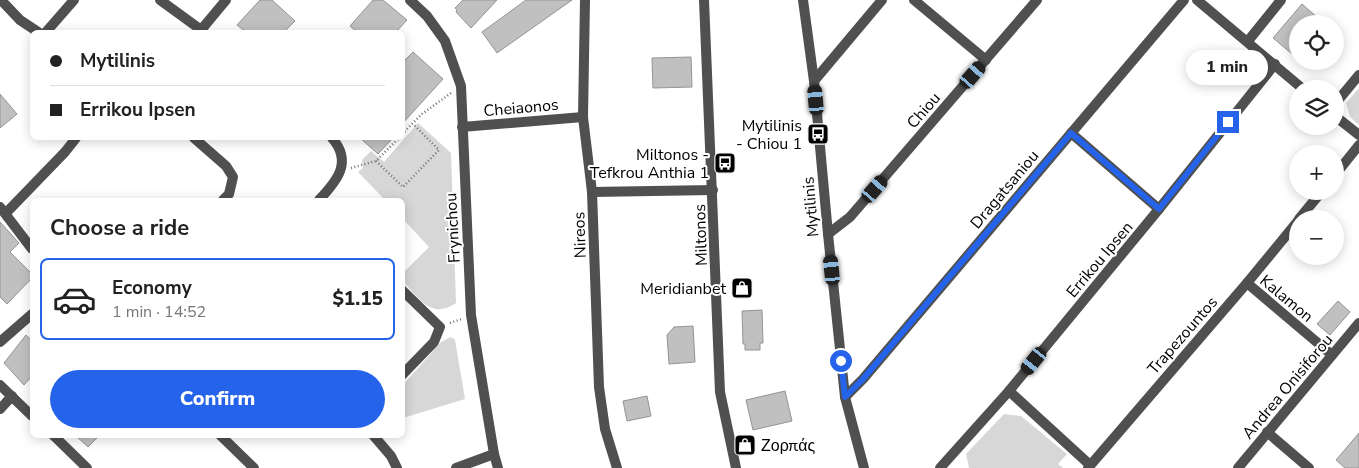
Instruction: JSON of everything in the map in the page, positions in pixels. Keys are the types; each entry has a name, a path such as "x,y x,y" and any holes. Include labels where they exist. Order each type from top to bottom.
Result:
{"street":[{"path":"1,0 20,20 35,30"},
{"path":"48,30 74,0"},
{"path":"160,0 201,30"},
{"path":"203,30 226,0"},
{"name":"Frynichou","path":"410,0 427,16 445,41 461,86 471,315 494,454 498,468"},
{"name":"Nireos","path":"584,0 583,116 592,192 599,387 605,429 617,468"},
{"name":"Miltonos","path":"704,0 720,392 730,448 736,468"},
{"name":"Mytilinis","path":"804,0 814,81 845,397 864,468"},
{"path":"814,81 882,0"},
{"path":"914,0 986,60"},
{"name":"Chiou","path":"828,234 850,217 1037,0"},
{"name":"Dragatsaniou","path":"845,397 863,379 1184,0"},
{"path":"1197,0 1293,80"},
{"path":"1248,42 1281,0"},
{"name":"Errikou Ipsen","path":"944,467 1159,209 1275,64"},
{"path":"1344,93 1359,75"},
{"name":"Cheiaonos","path":"462,128 583,116"},
{"path":"1344,123 1359,135"},
{"path":"1071,133 1159,209"},
{"path":"30,245 3,210 65,152 74,140"},
{"path":"196,140 226,166 232,177 229,194 225,198"},
{"path":"321,198 332,186 342,170 342,155 333,140"},
{"path":"1344,164 1359,146"},
{"path":"592,192 713,190"},
{"name":"Trapezountos","path":"1306,210 1315,200"},
{"name":"Trapezountos","path":"1089,466 1247,284 1289,231"},
{"name":"Kalamon","path":"1247,284 1332,355"},
{"path":"405,293 440,327 434,342 405,372"},
{"path":"0,342 30,316"},
{"name":"Andrea Onisiforou","path":"1238,468 1359,323"},
{"path":"0,385 30,414"},
{"path":"1008,391 1089,466"},
{"path":"0,409 12,396"},
{"path":"1267,432 1310,468"},
{"path":"56,438 87,468"},
{"path":"223,438 254,468"},
{"path":"376,438 391,456 397,468"},
{"path":"456,468 494,454"}],"path":[{"path":"405,131 422,114 461,86"},
{"path":"376,161 403,187 439,150 412,124"},
{"path":"342,170 376,161 397,140"},
{"path":"440,327 471,315"}],"shaded area":[{"path":"1359,88 1359,125 1350,117 1346,103"},
{"path":"418,123 451,153 456,303 447,308 432,308 426,305 405,283 405,271 429,247 405,221 405,198 383,198 358,172 363,168 362,160 371,151 384,162"},
{"path":"451,337 455,340 465,399 405,417 405,383 441,342"},
{"path":"1004,414 1021,416 1067,454 1058,464 1063,468 969,468 966,454"}],"building":[{"path":"260,0 272,0 295,21 286,30 243,30 237,25"},
{"path":"373,0 383,0 407,20 398,30 355,30 350,26"},
{"path":"463,0 497,0 471,28 456,12 455,8"},
{"path":"526,0 572,0 497,53 482,32"},
{"path":"1302,4 1315,15 1293,15"},
{"path":"1289,19 1289,51 1273,38"},
{"path":"413,52 443,79 405,121 405,60"},
{"path":"691,57 692,87 653,88 652,58"},
{"path":"0,94 17,114 0,128"},
{"path":"362,140 391,140 378,154"},
{"path":"0,222 19,243 10,252 30,272 30,280 7,304 0,297"},
{"path":"1338,301 1350,312 1330,335 1317,324"},
{"path":"762,310 763,343 760,343 760,350 745,350 745,344 743,344 742,311"},
{"path":"693,326 695,362 669,364 667,335 674,327"},
{"path":"26,335 30,339 30,378 24,385 4,363"},
{"path":"785,391 792,421 753,430 746,400"},
{"path":"647,396 651,416 627,421 623,401"},
{"path":"1359,433 1359,468 1345,468 1336,460"},
{"path":"78,438 97,438 88,447"}],"place":[{"name":"Mytilinis - Chiou 1","path":"818,134"},
{"name":"Miltonos - Tefkrou Anthia 1","path":"725,163"},
{"name":"Meridianbet","path":"742,288"},
{"name":"Ζορπάς","path":"745,445"}],"route":[{"path":"841,361 845,397 863,379 1071,133 1159,209 1228,122"}]}
